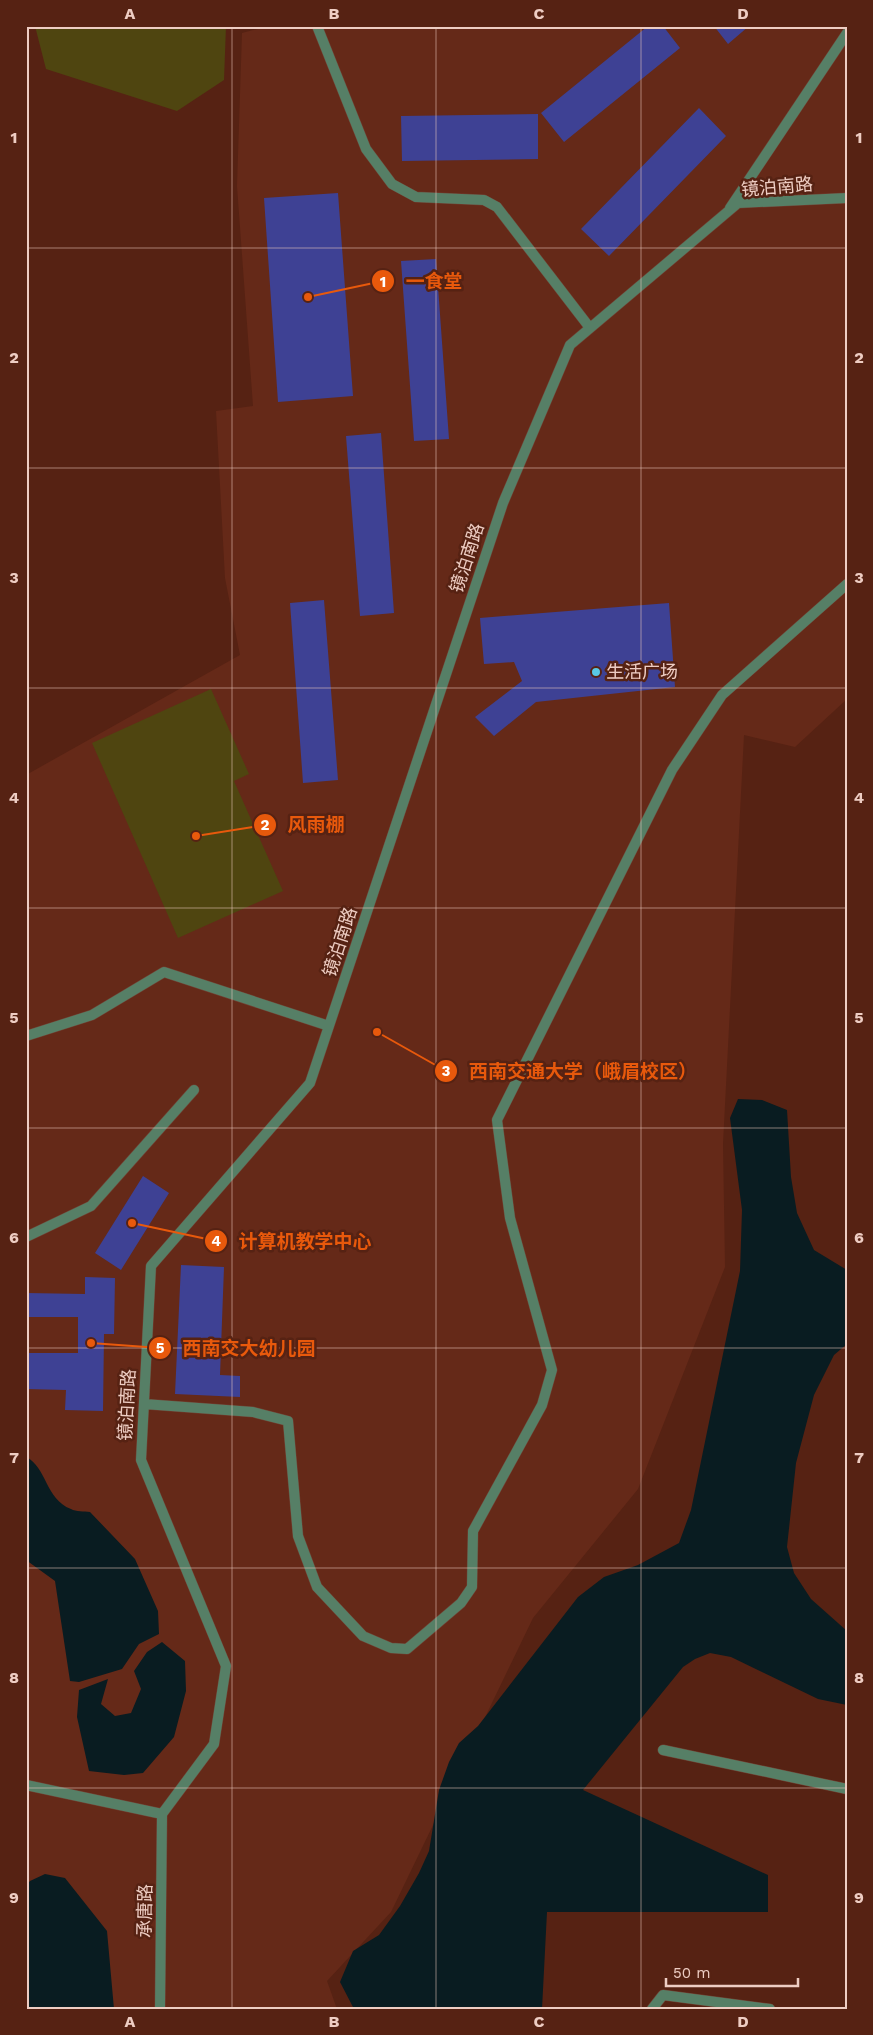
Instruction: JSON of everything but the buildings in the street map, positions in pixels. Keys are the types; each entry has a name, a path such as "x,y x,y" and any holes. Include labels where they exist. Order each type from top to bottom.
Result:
{"street":[{"path":"317,26 366,148 392,184 416,197 484,200 497,207 590,328"},
{"path":"727,213 847,33"},
{"name":"镜泊南路","path":"162,1814 214,1744 226,1666 141,1460 151,1266 310,1083 503,503 570,345 738,203 847,198"},
{"path":"144,1404 253,1412 288,1421 298,1536 317,1587 363,1636 391,1648 407,1649 461,1603 472,1587 473,1531 542,1405 552,1370 510,1218 497,1120 672,770 722,695 847,584"},
{"path":"26,1036 92,1015 164,972 329,1026"},
{"path":"26,1237 91,1206 194,1090"},
{"path":"663,1750 847,1789"},
{"path":"26,1785 162,1814"},
{"name":"承唐路","path":"160,2009 162,1814"},
{"path":"652,2009 663,1995 770,2009"}],"shaded area":[{"path":"35,26 226,26 224,80 177,111 46,69"},
{"path":"269,26 847,26 847,699 795,747 744,735 723,1144 725,1267 638,1489 533,1618 391,1912 327,1981 337,2009 26,2009 26,775 240,655 225,578 216,411 253,406 237,186 242,33"},
{"path":"211,689 249,774 234,781 283,891 178,938 92,743"}],"water":[{"path":"738,1099 762,1100 787,1110 791,1177 797,1213 814,1250 847,1270 847,1344 834,1355 814,1395 796,1463 787,1547 794,1573 811,1599 847,1631 847,1705 818,1699 731,1657 710,1653 695,1659 683,1667 583,1790 768,1875 768,1912 547,1912 542,2009 354,2009 340,1982 353,1951 379,1935 400,1906 419,1873 429,1851 439,1790 449,1762 459,1743 478,1726 578,1597 604,1577 638,1565 679,1543 691,1510 740,1271 742,1210 730,1118"},
{"path":"26,1457 38,1468 51,1491 62,1504 75,1511 90,1512 135,1559 158,1611 159,1634 139,1644 122,1669 79,1682 70,1681 55,1581 26,1560"},
{"path":"162,1642 185,1661 186,1691 174,1737 143,1773 124,1775 89,1771 77,1717 79,1690 108,1679 101,1704 115,1716 131,1713 141,1689 134,1671 147,1652"},
{"path":"45,1874 65,1878 107,1931 114,2009 26,2009 26,1886 30,1881"}],"place":[{"name":"一食堂","path":"308,297"},
{"name":"生活广场","path":"596,672"},
{"name":"风雨棚","path":"196,836"},
{"name":"西南交通大学（峨眉校区）","path":"377,1032"},
{"name":"计算机教学中心","path":"132,1223"},
{"name":"西南交大幼儿园","path":"91,1343"}]}
